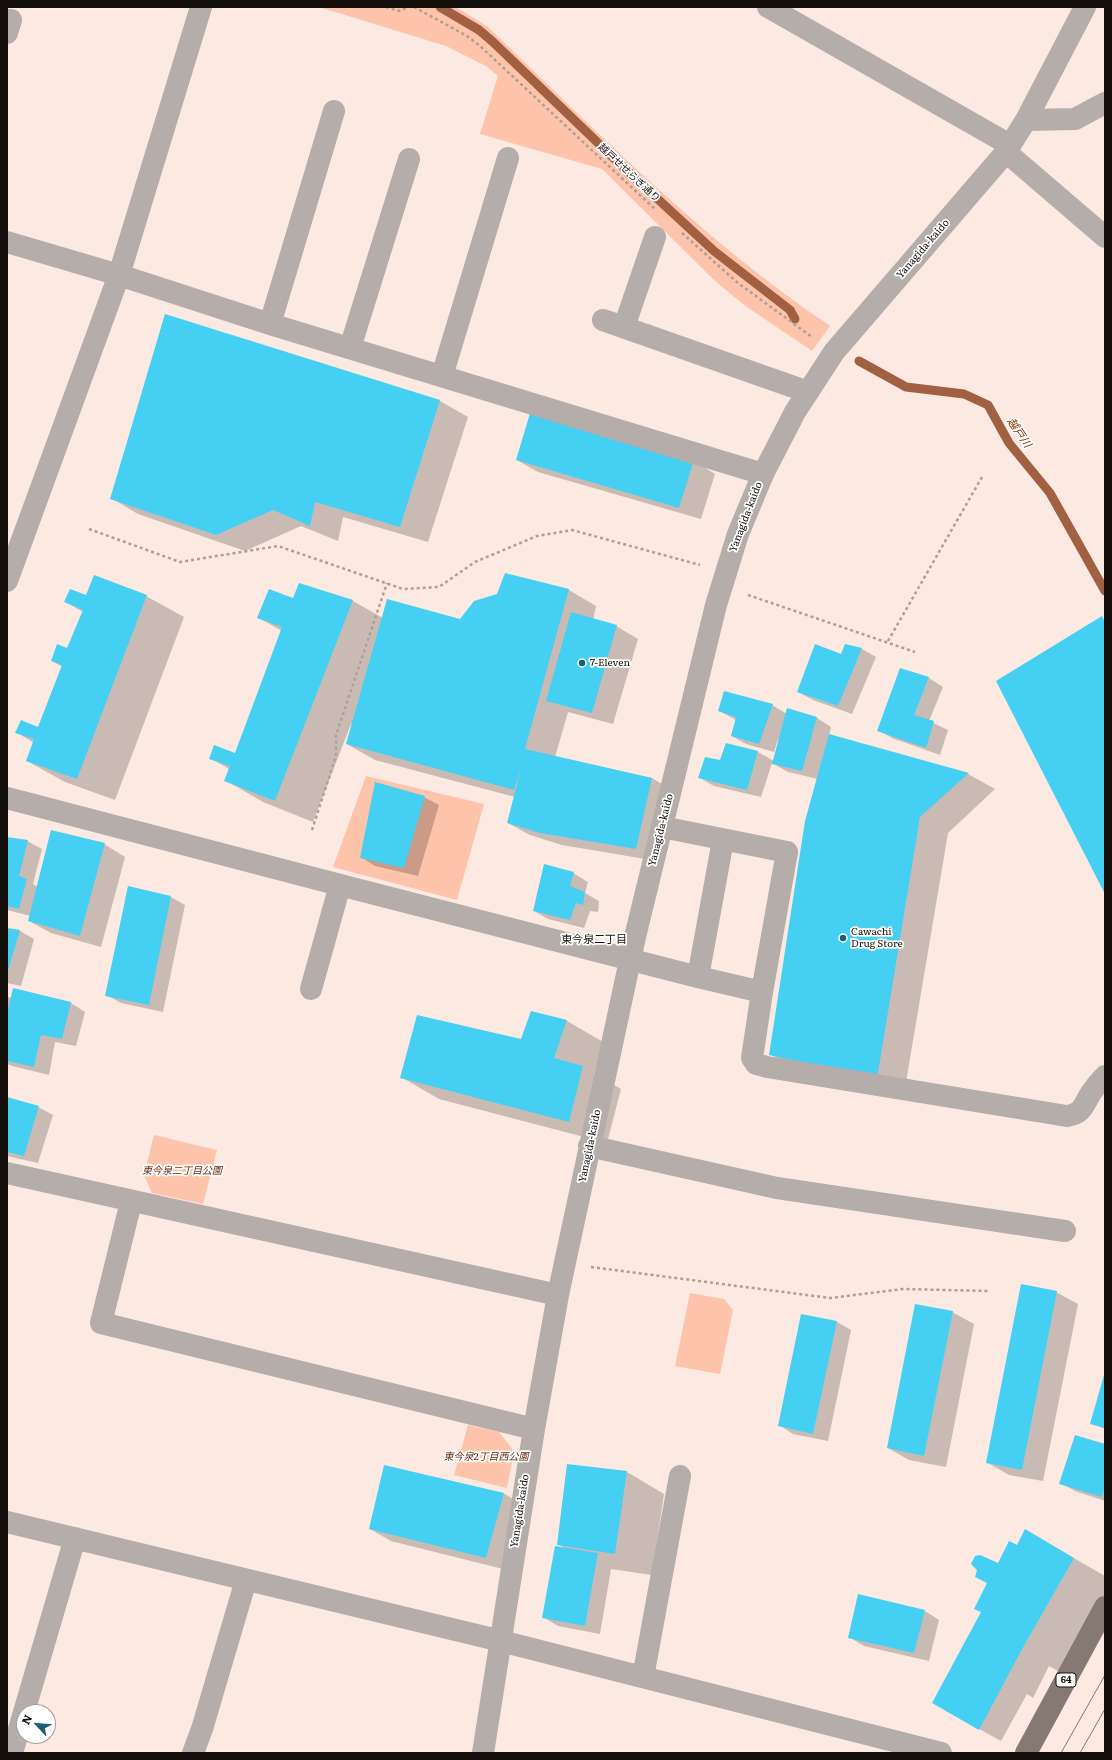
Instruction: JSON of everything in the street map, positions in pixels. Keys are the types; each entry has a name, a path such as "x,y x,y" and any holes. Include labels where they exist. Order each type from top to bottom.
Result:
{"main road":[{"name":"64","path":"1026,1753 1105,1607"}],"street":[{"path":"7,581 119,275 201,7"},
{"path":"768,7 1008,148 1105,237"},
{"name":"Yanagida-kaido","path":"483,1753 499,1641 534,1429 558,1295 589,1146 630,960 662,827 723,579 738,534 763,474 795,412 834,352 1008,148 1026,120 1085,7"},
{"path":"1026,120 1075,119 1105,103"},
{"path":"270,324 334,111"},
{"path":"442,376 508,158"},
{"path":"350,348 409,159"},
{"path":"624,327 655,237"},
{"path":"7,242 119,275 270,324 763,474"},
{"path":"603,320 808,392"},
{"path":"7,798 340,886 762,992"},
{"path":"662,827 787,852 752,1058 756,1064 1067,1116 1082,1110 1090,1094 1105,1076"},
{"path":"698,977 723,840"},
{"path":"311,989 340,886"},
{"path":"589,1146 777,1188 1065,1231"},
{"path":"7,1173 130,1202 558,1295"},
{"path":"130,1202 101,1323 534,1429"},
{"path":"643,1677 680,1476"},
{"path":"7,1522 499,1641 941,1753"},
{"path":"26,1704 75,1538"},
{"path":"193,1753 202,1729 246,1580"},
{"path":"12,1753 16,1739"}],"path":[{"path":"386,7 399,10 408,7"},
{"name":"越戸せせらぎ通り","path":"414,7 467,36 479,45 660,214"},
{"path":"678,230 738,283 774,311 834,352"},
{"path":"888,641 982,477"},
{"path":"89,529 180,562 278,546 403,589 439,587 475,562 537,536 572,530 723,579 915,652"},
{"path":"312,830 336,756 336,735 388,583"},
{"path":"565,1263 830,1298 903,1289 989,1291"}],"green space":[{"path":"319,7 456,7 488,27 611,145 695,222 784,293 830,326 812,351 744,305 714,280 602,169 480,134 498,76 486,66 446,46"},
{"path":"366,776 484,804 457,900 333,867"},
{"name":"東今泉二丁目公園","path":"154,1135 217,1150 203,1204 152,1193 144,1175"},
{"path":"690,1293 724,1299 733,1310 720,1374 675,1366"},
{"name":"東今泉2丁目西公園","path":"468,1425 499,1432 514,1451 507,1488 454,1475"}],"building":[{"path":"165,314 440,400 400,527 315,502 310,526 273,510 216,535 110,499"},
{"path":"531,410 694,460 679,508 516,460"},
{"path":"505,573 569,589 525,749 652,778 636,849 540,833 507,823 521,769 514,790 346,744 387,599 460,619 474,601 497,594"},
{"path":"94,575 147,595 77,779 26,761 34,739 15,733 21,720 38,727 62,665 51,661 57,644 67,648 83,610 64,602 70,589 86,595"},
{"path":"299,583 353,600 275,801 224,781 230,766 209,759 214,745 235,753 282,627 257,618 269,589 293,598"},
{"name":"7-Eleven","path":"571,612 617,625 592,713 546,701"},
{"path":"1102,616 1105,622 1105,894 996,681"},
{"path":"815,644 841,654 845,644 862,648 838,706 797,692"},
{"path":"900,668 929,677 914,715 934,721 926,748 877,731"},
{"path":"724,691 773,704 759,744 731,736 736,717 718,711"},
{"path":"787,708 817,717 802,771 772,764"},
{"name":"Cawachi Drug Store","path":"829,734 969,773 920,817 877,1079 769,1055 805,821"},
{"path":"726,743 758,751 747,790 698,778 705,757 720,760"},
{"path":"375,782 425,796 404,868 360,858"},
{"path":"51,830 105,843 80,936 28,921"},
{"path":"7,837 28,840 19,876 27,879 19,909 7,906"},
{"path":"544,864 574,872 570,886 585,892 583,905 576,903 570,920 533,911"},
{"path":"128,886 171,896 149,1005 105,996"},
{"path":"7,928 20,930 7,974"},
{"path":"13,988 71,1002 62,1039 41,1035 34,1067 7,1061 7,1014"},
{"path":"531,1011 567,1020 554,1058 583,1066 569,1122 400,1078 417,1015 521,1039"},
{"path":"7,1097 39,1106 24,1156 7,1152"},
{"path":"1021,1284 1057,1291 1022,1470 986,1463"},
{"path":"915,1304 953,1311 924,1456 887,1448"},
{"path":"801,1314 837,1321 813,1434 778,1426"},
{"path":"1104,1375 1105,1376 1105,1428 1090,1424"},
{"path":"1075,1435 1105,1444 1105,1486 1102,1497 1059,1484"},
{"path":"567,1464 627,1471 615,1554 557,1545"},
{"path":"384,1465 504,1493 486,1558 369,1529"},
{"path":"1025,1529 1074,1558 1021,1651 979,1730 932,1703 981,1612 974,1609 987,1583 975,1577 977,1570 971,1564 975,1556 980,1555 998,1563 1009,1541 1017,1545"},
{"path":"555,1546 598,1553 585,1626 542,1618"},
{"path":"858,1594 925,1610 914,1653 848,1638"}],"waterway":[{"path":"440,7 479,30 492,41 622,166 714,251 790,310 795,319"},
{"name":"越戸川","path":"859,361 906,387 964,394 988,405 1009,443 1050,493 1105,591"}],"tram line":[{"path":"1061,1753 1105,1675"},
{"path":"1080,1753 1105,1709"}],"place":[{"name":"7-Eleven","path":"582,663"},
{"name":"Cawachi Drug Store","path":"843,938"}],"district":[{"name":"東今泉二丁目","path":"594,940"}]}
